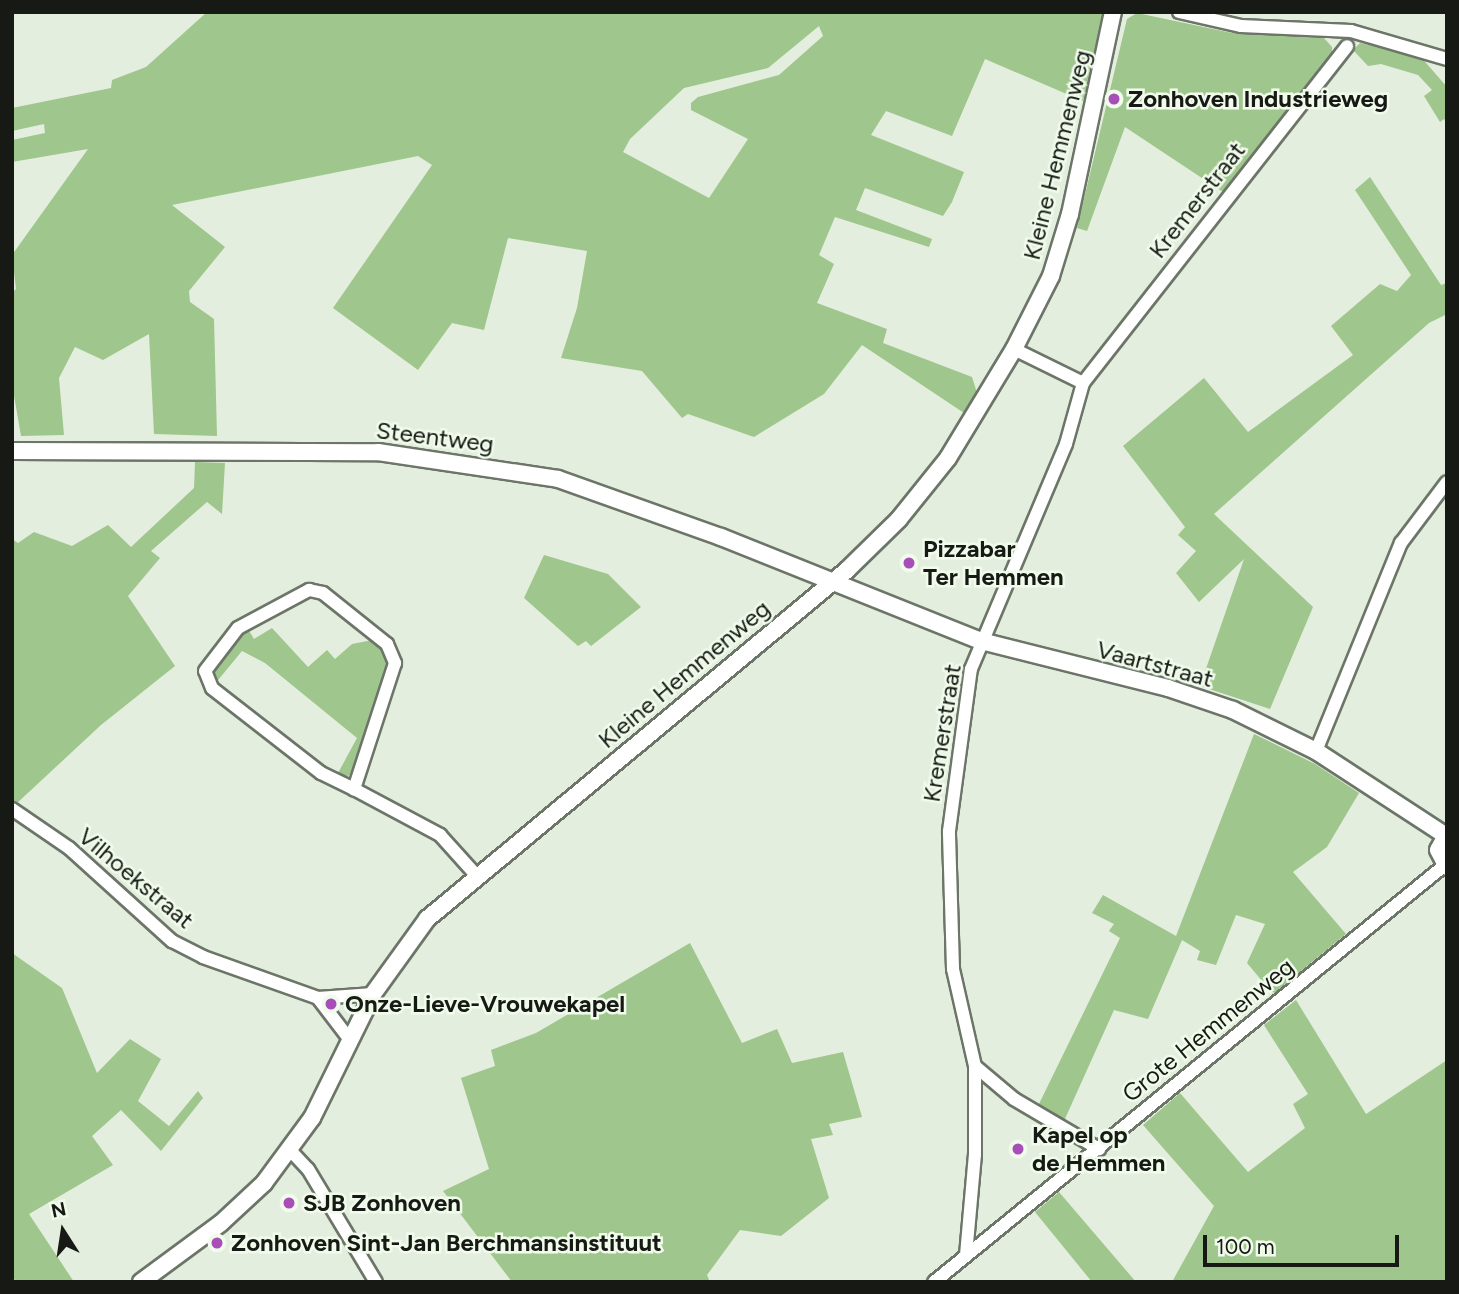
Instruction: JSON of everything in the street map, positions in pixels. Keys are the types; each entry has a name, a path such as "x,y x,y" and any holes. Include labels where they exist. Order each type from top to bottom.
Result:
{"street":[{"name":"Kleine Hemmenweg","path":"141,1282 240,1207 290,1150 312,1118 373,993 427,919 476,875 834,580 898,519 929,483 969,426 1014,349 1062,244 1114,12"},
{"path":"1179,12 1241,26 1351,31 1447,59"},
{"name":"Kremerstraat","path":"966,1255 975,1155 975,1066 953,970 949,831 971,669 981,641 1006,592 1066,444 1083,383 1347,46"},
{"path":"1014,349 1083,383"},
{"name":"Steentweg","path":"12,451 298,449 442,458 558,479 834,580"},
{"path":"1316,751 1401,543 1447,482"},
{"name":"Vaartstraat","path":"834,580 981,641 1168,688 1233,709 1316,751 1446,834"},
{"path":"354,789 394,670 394,656 387,644 323,593 309,590 238,628 205,671 212,688 321,773 440,835 476,875"},
{"name":"Vilhoekstraat","path":"12,808 69,848 172,941 203,957 318,998 373,993"},
{"name":"Grote Hemmenweg","path":"934,1282 1446,866 1438,850 1446,834"},
{"path":"318,998 350,1040"},
{"path":"975,1066 1014,1099 1098,1149"},
{"path":"290,1150 308,1169 376,1282"}],"green space":[{"path":"207,12 1106,12 1083,101 985,59 952,136 886,111 871,135 964,172 952,202 943,216 865,188 856,210 932,239 929,247 835,217 819,255 834,264 817,303 887,329 883,343 972,377 978,396 967,415 862,345 824,394 754,437 688,414 682,418 642,371 561,358 577,308 587,251 508,238 484,330 452,323 418,370 333,308 432,165 418,156 172,205 225,247 189,291 190,302 214,319 217,436 154,434 149,334 103,360 75,347 59,378 64,435 21,436 12,384 12,293 16,289 12,255 88,149 12,162 12,140 45,133 44,124 12,131 12,108 111,88 112,80 146,67","holes":["819,26 823,36 779,75 698,97 691,103 691,110 748,139 709,198 623,152 630,139 684,88 768,68"]},
{"path":"1137,13 1232,33 1324,38 1332,47 1332,58 1223,192 1125,127 1087,231 1077,228 1127,19"},
{"path":"1360,43 1420,56 1447,87 1447,125 1444,119 1440,122 1424,96 1432,90 1418,75 1381,64 1368,66 1353,50"},
{"path":"1370,177 1441,285 1447,283 1447,314 1429,323 1214,514 1313,607 1270,709 1200,686 1244,559 1199,602 1176,573 1196,551 1178,535 1185,527 1123,446 1204,378 1248,432 1353,355 1331,326 1380,284 1397,291 1411,275 1355,190"},
{"path":"195,462 225,463 222,514 207,502 151,551 160,558 128,596 175,666 101,725 16,804 12,800 12,539 18,543 34,532 72,546 108,525 131,547 194,488"},
{"path":"544,555 608,574 641,607 591,646 586,641 578,646 524,598"},
{"path":"272,628 308,667 327,650 335,659 352,644 373,640 387,652 390,659 353,773 348,776 337,775 357,738 265,663 242,651 214,685 209,675 238,635 248,629 254,639"},
{"path":"1254,734 1315,764 1359,793 1327,847 1293,872 1346,934 1273,994 1247,963 1265,924 1236,915 1216,965 1197,960 1200,951 1182,940 1148,1019 1114,1010 1064,1121 1038,1106 1120,938 1109,931 1114,924 1092,913 1103,895 1176,936"},
{"path":"690,943 742,1043 777,1029 792,1063 843,1052 862,1117 829,1124 833,1135 811,1139 829,1198 781,1236 740,1230 707,1275 710,1282 512,1282 443,1191 489,1169 461,1078 495,1066 491,1050 536,1033"},
{"path":"12,953 62,988 97,1073 130,1039 161,1059 138,1101 169,1126 198,1091 203,1098 161,1151 121,1110 92,1136 113,1165 29,1214 74,1282 16,1282 12,1276"},
{"path":"1296,1000 1366,1114 1447,1060 1447,1282 1172,1282 1214,1206 1143,1125 1180,1093 1248,1172 1305,1128 1293,1104 1308,1094 1264,1025"},
{"path":"1059,1192 1136,1282 1092,1282 1035,1212"}],"place":[{"name":"Zonhoven Industrieweg","path":"1114,99"},
{"name":"Pizzabar Ter Hemmen","path":"909,563"},
{"name":"Onze-Lieve-Vrouwekapel","path":"331,1004"},
{"name":"Kapel op de Hemmen","path":"1018,1149"},
{"name":"SJB Zonhoven","path":"289,1203"},
{"name":"Zonhoven Sint-Jan Berchmansinstituut","path":"217,1243"}]}
